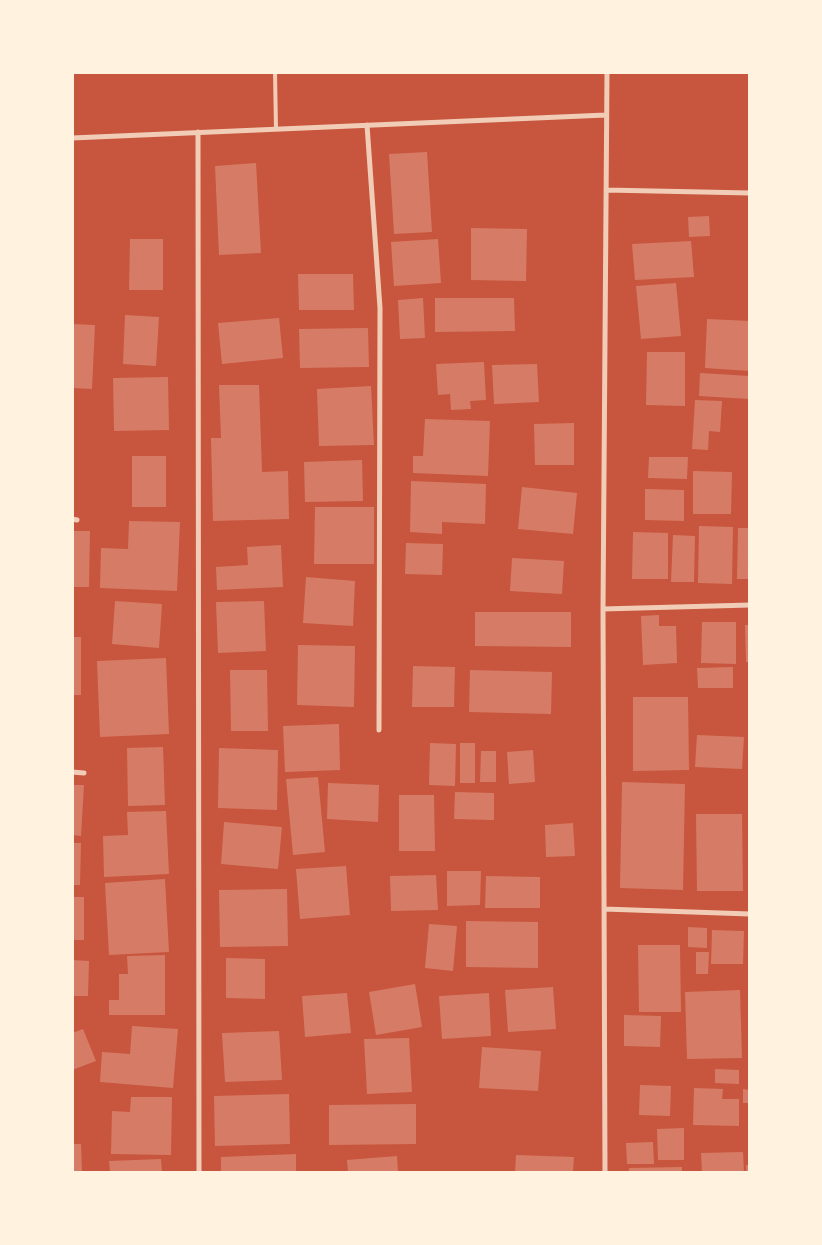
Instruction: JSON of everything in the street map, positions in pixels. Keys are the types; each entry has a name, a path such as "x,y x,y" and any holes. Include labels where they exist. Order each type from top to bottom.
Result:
{"street":[{"path":"604,1172 603,609 607,72"},
{"path":"72,138 606,115"},
{"path":"367,126 380,308 379,730"},
{"path":"198,132 199,1172"},
{"path":"606,190 750,193"},
{"path":"603,609 750,605"},
{"path":"72,772 84,773"},
{"path":"604,909 750,914"}],"lane":[{"path":"275,72 276,129"}],"building":[{"path":"427,152 432,232 394,234 389,154"},
{"path":"256,163 261,253 219,255 215,166"},
{"path":"709,216 710,236 689,237 688,217"},
{"path":"471,228 527,229 526,281 471,280"},
{"path":"130,239 163,239 163,290 129,290"},
{"path":"438,239 441,283 394,286 391,242"},
{"path":"691,241 694,277 635,280 632,244"},
{"path":"298,274 353,274 354,310 299,310"},
{"path":"676,283 681,336 641,339 636,286"},
{"path":"423,298 425,338 400,339 398,300"},
{"path":"435,298 514,298 515,331 435,332"},
{"path":"125,315 159,317 156,366 123,364"},
{"path":"279,318 283,358 222,364 218,323"},
{"path":"707,319 750,321 750,371 705,368"},
{"path":"72,324 95,325 92,389 72,388"},
{"path":"368,328 369,367 300,368 299,329"},
{"path":"647,352 685,352 685,406 646,405"},
{"path":"484,362 486,400 470,401 471,409 451,410 450,394 438,395 436,364"},
{"path":"537,364 539,402 494,404 492,365"},
{"path":"700,373 750,376 750,399 699,396"},
{"path":"168,377 169,430 114,431 113,378"},
{"path":"219,385 259,385 262,472 288,471 289,519 213,521 211,438 221,438"},
{"path":"371,386 374,445 319,446 317,389"},
{"path":"695,400 722,401 720,432 709,431 708,450 692,449"},
{"path":"425,419 490,421 488,476 413,473 413,456 423,456"},
{"path":"574,423 574,465 535,465 534,424"},
{"path":"132,456 166,456 166,507 132,507"},
{"path":"649,457 688,457 687,479 648,478"},
{"path":"362,460 363,501 305,502 304,462"},
{"path":"693,471 732,472 731,514 693,514"},
{"path":"411,481 486,484 485,524 442,522 442,534 410,532"},
{"path":"522,487 577,493 573,534 518,529"},
{"path":"645,489 684,490 684,521 645,520"},
{"path":"315,507 374,507 374,564 314,564"},
{"path":"129,521 180,522 177,591 100,588 101,548 128,549"},
{"path":"699,526 733,527 732,584 698,583"},
{"path":"738,528 750,528 750,579 737,579"},
{"path":"72,531 90,531 89,587 72,587"},
{"path":"633,532 668,533 668,579 632,579"},
{"path":"673,535 695,536 694,582 671,582"},
{"path":"406,543 443,544 442,575 405,574"},
{"path":"281,545 283,587 217,590 216,567 248,565 247,547"},
{"path":"512,558 564,561 562,594 510,591"},
{"path":"306,577 355,581 353,626 303,623"},
{"path":"115,601 162,604 159,648 112,644"},
{"path":"264,601 266,651 218,653 216,602"},
{"path":"475,612 571,612 571,647 475,646"},
{"path":"659,615 659,626 676,626 677,663 643,665 641,616"},
{"path":"702,622 736,622 736,664 701,663"},
{"path":"745,625 750,625 750,662 746,662"},
{"path":"72,637 81,637 81,695 72,695"},
{"path":"298,645 355,646 354,707 297,705"},
{"path":"166,658 169,734 100,737 97,661"},
{"path":"413,666 455,667 454,707 412,707"},
{"path":"733,667 733,688 698,688 697,668"},
{"path":"748,668 750,668 750,695 748,695"},
{"path":"230,670 267,670 268,731 231,731"},
{"path":"470,670 552,672 551,714 469,712"},
{"path":"633,697 688,697 689,770 633,771"},
{"path":"339,724 340,770 285,772 283,726"},
{"path":"697,735 744,737 742,769 695,767"},
{"path":"430,743 456,744 455,786 429,785"},
{"path":"460,743 475,743 475,783 460,783"},
{"path":"163,747 165,805 128,806 127,748"},
{"path":"219,748 278,750 277,810 218,808"},
{"path":"533,750 535,782 509,784 507,752"},
{"path":"481,751 496,751 496,782 480,782"},
{"path":"318,777 325,852 293,855 286,779"},
{"path":"622,782 685,784 683,890 620,888"},
{"path":"328,783 379,785 378,822 327,819"},
{"path":"72,785 84,785 81,836 72,835"},
{"path":"455,792 494,793 494,820 454,819"},
{"path":"399,795 434,795 435,851 399,851"},
{"path":"166,811 169,874 104,877 103,836 128,835 127,812"},
{"path":"696,814 742,814 743,891 697,891"},
{"path":"224,822 282,827 278,869 221,864"},
{"path":"573,823 575,856 546,857 545,825"},
{"path":"72,843 81,843 80,885 72,885"},
{"path":"346,866 350,915 300,919 296,869"},
{"path":"447,871 481,871 480,905 447,906"},
{"path":"436,875 438,910 391,911 390,876"},
{"path":"486,876 540,877 540,908 485,908"},
{"path":"165,879 169,952 109,955 105,883"},
{"path":"287,889 288,946 220,947 219,890"},
{"path":"72,897 84,897 84,940 72,940"},
{"path":"466,921 538,922 538,968 466,967"},
{"path":"429,924 457,926 453,971 425,968"},
{"path":"688,927 707,928 707,948 688,947"},
{"path":"712,930 744,931 743,964 711,964"},
{"path":"638,945 680,945 681,1012 639,1012"},
{"path":"696,952 709,952 708,974 696,974"},
{"path":"165,955 165,1015 109,1015 109,1000 119,1000 119,974 128,974 127,956"},
{"path":"226,958 265,959 265,999 226,998"},
{"path":"72,960 89,961 88,996 72,996"},
{"path":"415,984 422,1027 376,1035 369,992"},
{"path":"553,987 556,1029 508,1032 505,990"},
{"path":"740,990 742,1058 687,1059 685,992"},
{"path":"347,993 351,1033 305,1037 302,996"},
{"path":"489,993 491,1036 442,1039 439,996"},
{"path":"624,1015 661,1016 660,1047 624,1046"},
{"path":"132,1026 178,1029 173,1088 100,1082 102,1052 130,1054"},
{"path":"83,1029 96,1061 72,1070 72,1033"},
{"path":"279,1031 282,1080 225,1082 222,1033"},
{"path":"409,1038 412,1092 367,1094 364,1039"},
{"path":"482,1047 541,1051 538,1091 479,1088"},
{"path":"715,1069 739,1070 739,1084 715,1083"},
{"path":"640,1085 671,1086 670,1116 639,1115"},
{"path":"694,1088 723,1089 722,1099 739,1099 739,1126 693,1125"},
{"path":"743,1089 750,1090 750,1103 743,1103"},
{"path":"289,1094 290,1144 215,1146 214,1096"},
{"path":"131,1097 172,1097 171,1155 111,1154 112,1111 130,1112"},
{"path":"416,1104 416,1144 329,1145 329,1105"},
{"path":"684,1128 684,1160 658,1160 657,1129"},
{"path":"653,1142 654,1164 627,1164 626,1143"},
{"path":"72,1144 81,1144 82,1172 72,1172"},
{"path":"743,1152 744,1172 702,1172 701,1153"},
{"path":"296,1154 296,1172 221,1172 221,1157"},
{"path":"516,1155 574,1157 573,1172 515,1172"},
{"path":"397,1156 398,1172 348,1172 347,1160"},
{"path":"161,1159 162,1172 110,1172 109,1161"},
{"path":"746,1165 750,1165 750,1172 746,1172"},
{"path":"682,1167 682,1172 629,1172 629,1168"}]}
